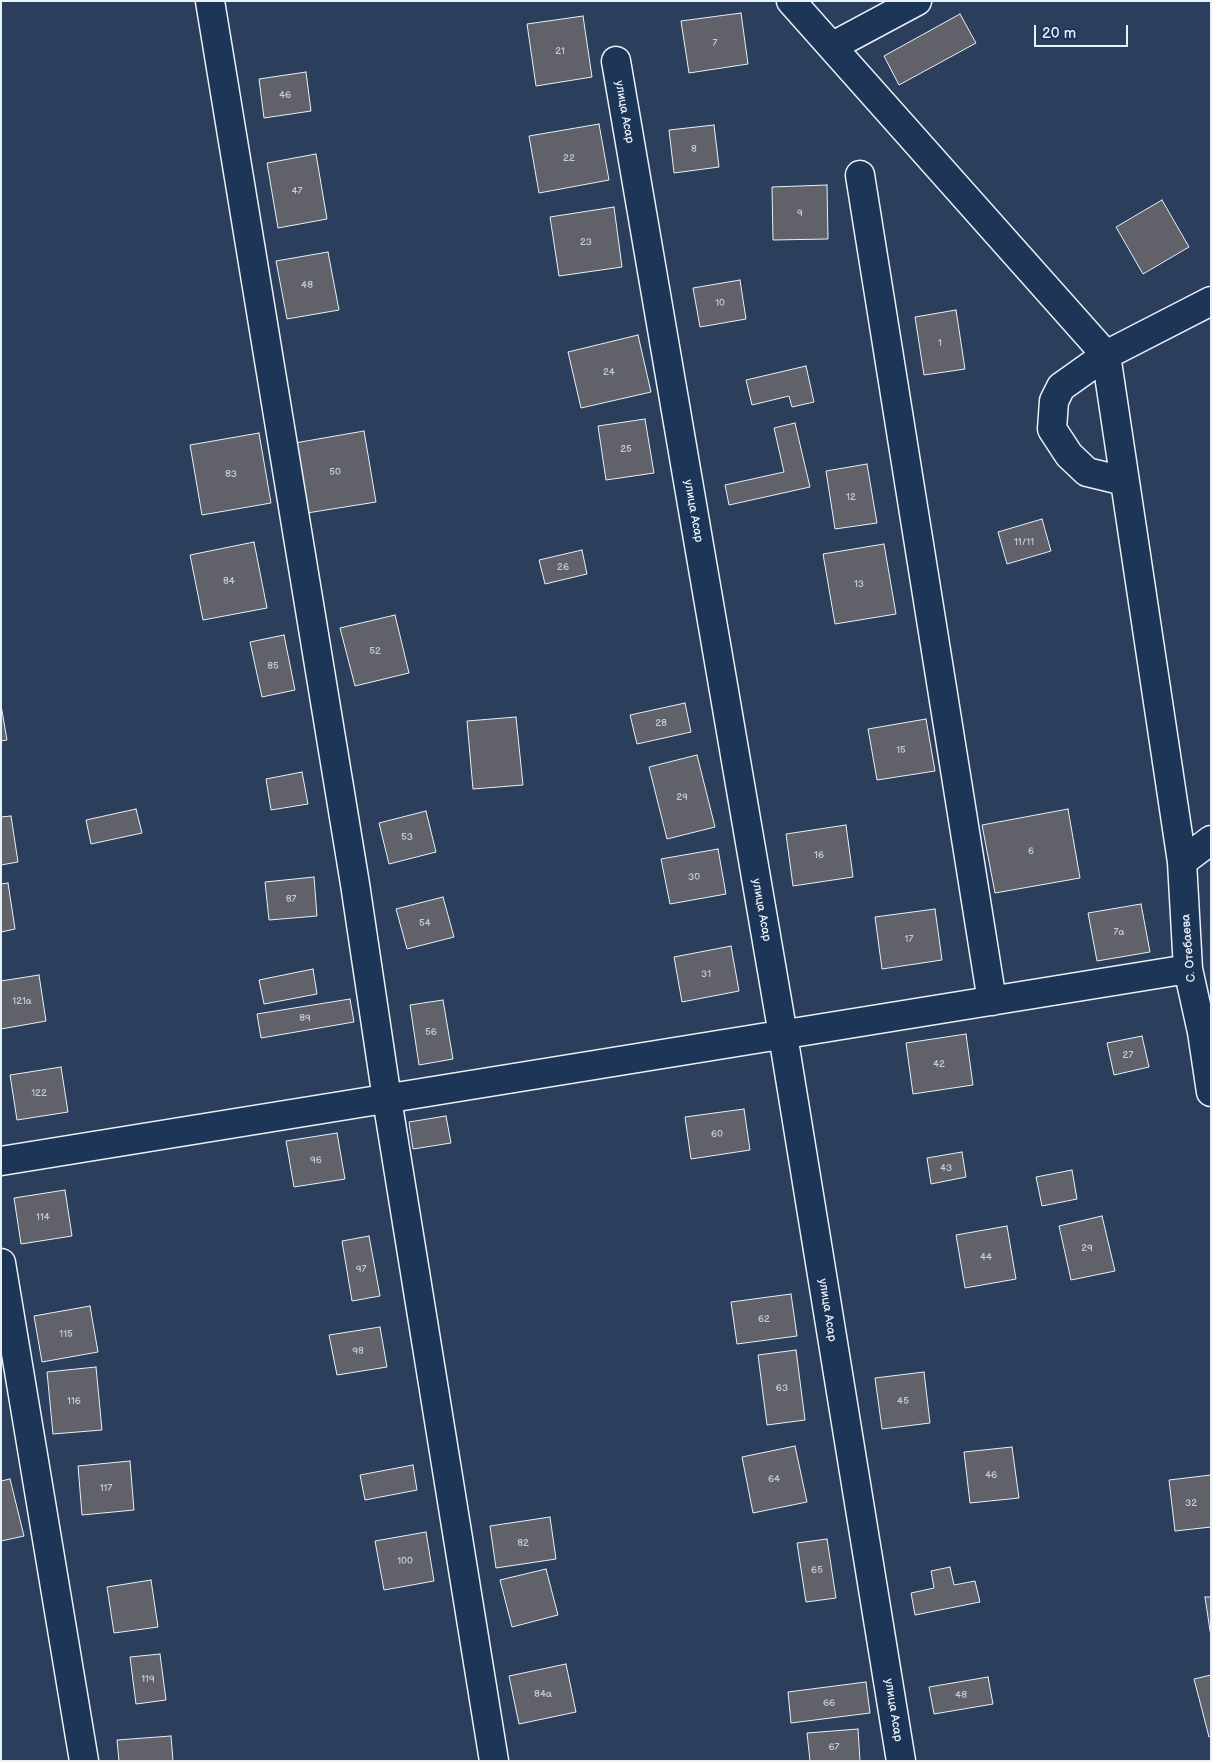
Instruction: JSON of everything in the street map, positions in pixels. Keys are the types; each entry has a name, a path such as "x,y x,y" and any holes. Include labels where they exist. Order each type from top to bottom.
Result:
{"street":[{"path":"210,1 355,884 387,1099 494,1761"},
{"path":"791,1 1106,355"},
{"path":"832,46 917,1"},
{"name":"улица Асар","path":"616,61 783,1035 901,1761"},
{"path":"860,175 992,1002"},
{"path":"1124,481 1087,472 1069,455 1052,428 1054,401 1060,387 1106,355 1211,301"},
{"name":"С. Отебаева","path":"1106,355 1182,862 1188,969 1202,1032 1211,1092"},
{"path":"1182,862 1211,840"},
{"path":"1,1162 1188,969"},
{"path":"1,1264 84,1761"}],"building":[{"path":"741,13 748,64 689,73 681,21"},
{"path":"960,14 976,43 899,85 884,56"},
{"path":"583,16 592,77 536,86 527,24"},
{"path":"306,72 311,111 264,118 259,79"},
{"path":"599,124 609,180 539,193 529,136"},
{"path":"714,125 719,167 674,173 669,130"},
{"path":"316,154 327,219 278,228 267,163"},
{"path":"827,185 828,239 773,240 772,187"},
{"path":"1162,200 1189,247 1143,274 1116,227"},
{"path":"614,207 622,267 559,276 550,217"},
{"path":"328,252 339,310 287,319 276,261"},
{"path":"740,280 746,319 700,327 693,288"},
{"path":"956,310 965,369 924,375 915,317"},
{"path":"638,335 651,392 581,408 568,352"},
{"path":"806,366 814,402 792,407 789,396 752,405 746,380"},
{"path":"645,419 654,473 606,480 598,426"},
{"path":"795,423 810,487 729,505 725,485 784,472 774,428"},
{"path":"364,431 376,502 307,513 295,443"},
{"path":"259,433 271,503 202,515 190,445"},
{"path":"867,464 877,523 835,529 826,471"},
{"path":"1042,519 1051,551 1007,564 998,532"},
{"path":"254,542 267,608 203,620 190,555"},
{"path":"884,544 896,614 835,624 823,554"},
{"path":"582,550 587,574 545,584 539,560"},
{"path":"395,615 409,673 355,686 340,628"},
{"path":"284,635 295,690 262,697 250,642"},
{"path":"685,703 691,732 637,744 630,715"},
{"path":"1,705 7,740 1,741"},
{"path":"516,717 523,785 473,789 467,721"},
{"path":"926,719 935,771 877,780 868,729"},
{"path":"697,755 715,827 667,839 649,767"},
{"path":"302,772 308,804 271,810 266,779"},
{"path":"136,809 142,833 91,844 86,820"},
{"path":"1068,809 1080,878 995,893 982,825"},
{"path":"426,811 436,852 389,864 379,823"},
{"path":"11,816 18,862 1,865 1,817"},
{"path":"846,825 853,877 793,886 786,834"},
{"path":"718,849 726,894 670,904 661,859"},
{"path":"314,877 317,916 269,920 265,882"},
{"path":"8,883 15,929 1,932 1,884"},
{"path":"443,897 454,937 407,949 396,909"},
{"path":"1141,904 1150,952 1097,961 1088,913"},
{"path":"935,909 942,960 882,969 875,917"},
{"path":"731,946 739,991 682,1002 674,957"},
{"path":"313,969 317,994 264,1004 259,980"},
{"path":"39,975 46,1021 1,1029 1,981"},
{"path":"350,999 354,1022 261,1038 257,1014"},
{"path":"443,1000 453,1059 419,1065 410,1005"},
{"path":"966,1034 973,1085 913,1094 906,1043"},
{"path":"1142,1036 1149,1067 1114,1075 1107,1043"},
{"path":"61,1067 68,1112 17,1120 10,1075"},
{"path":"744,1109 750,1150 691,1159 685,1117"},
{"path":"446,1116 451,1143 413,1149 409,1122"},
{"path":"337,1133 345,1179 294,1187 286,1141"},
{"path":"962,1152 966,1177 931,1184 927,1158"},
{"path":"1072,1170 1077,1199 1042,1206 1036,1177"},
{"path":"65,1190 72,1236 21,1244 14,1198"},
{"path":"1102,1216 1115,1271 1071,1280 1059,1226"},
{"path":"1007,1226 1016,1279 965,1288 956,1235"},
{"path":"369,1236 380,1296 352,1301 342,1241"},
{"path":"791,1294 797,1336 737,1344 731,1302"},
{"path":"90,1306 98,1352 42,1362 34,1316"},
{"path":"380,1327 387,1367 337,1375 329,1335"},
{"path":"796,1350 805,1420 767,1425 758,1355"},
{"path":"96,1367 102,1430 53,1434 47,1372"},
{"path":"924,1372 930,1423 882,1429 875,1378"},
{"path":"795,1446 807,1502 753,1513 742,1457"},
{"path":"1012,1447 1019,1498 970,1503 964,1452"},
{"path":"130,1461 134,1510 82,1515 78,1466"},
{"path":"413,1465 417,1490 365,1500 360,1475"},
{"path":"1211,1475 1211,1527 1175,1531 1169,1480"},
{"path":"10,1479 24,1536 1,1541 1,1481"},
{"path":"550,1517 556,1559 496,1568 490,1526"},
{"path":"426,1532 434,1581 384,1590 375,1541"},
{"path":"827,1539 836,1598 806,1602 797,1543"},
{"path":"950,1567 954,1585 975,1581 980,1602 915,1615 911,1593 934,1588 931,1571"},
{"path":"546,1569 558,1615 512,1627 500,1580"},
{"path":"151,1580 158,1627 114,1633 107,1587"},
{"path":"1205,1597 1211,1597 1211,1637"},
{"path":"160,1654 166,1700 136,1704 130,1657"},
{"path":"566,1664 576,1712 519,1724 509,1676"},
{"path":"1211,1675 1211,1736 1209,1737 1194,1679"},
{"path":"988,1677 993,1704 934,1714 929,1687"},
{"path":"866,1682 870,1713 791,1723 788,1692"},
{"path":"858,1729 860,1761 810,1761 807,1733"},
{"path":"171,1736 173,1761 119,1761 117,1740"}]}
